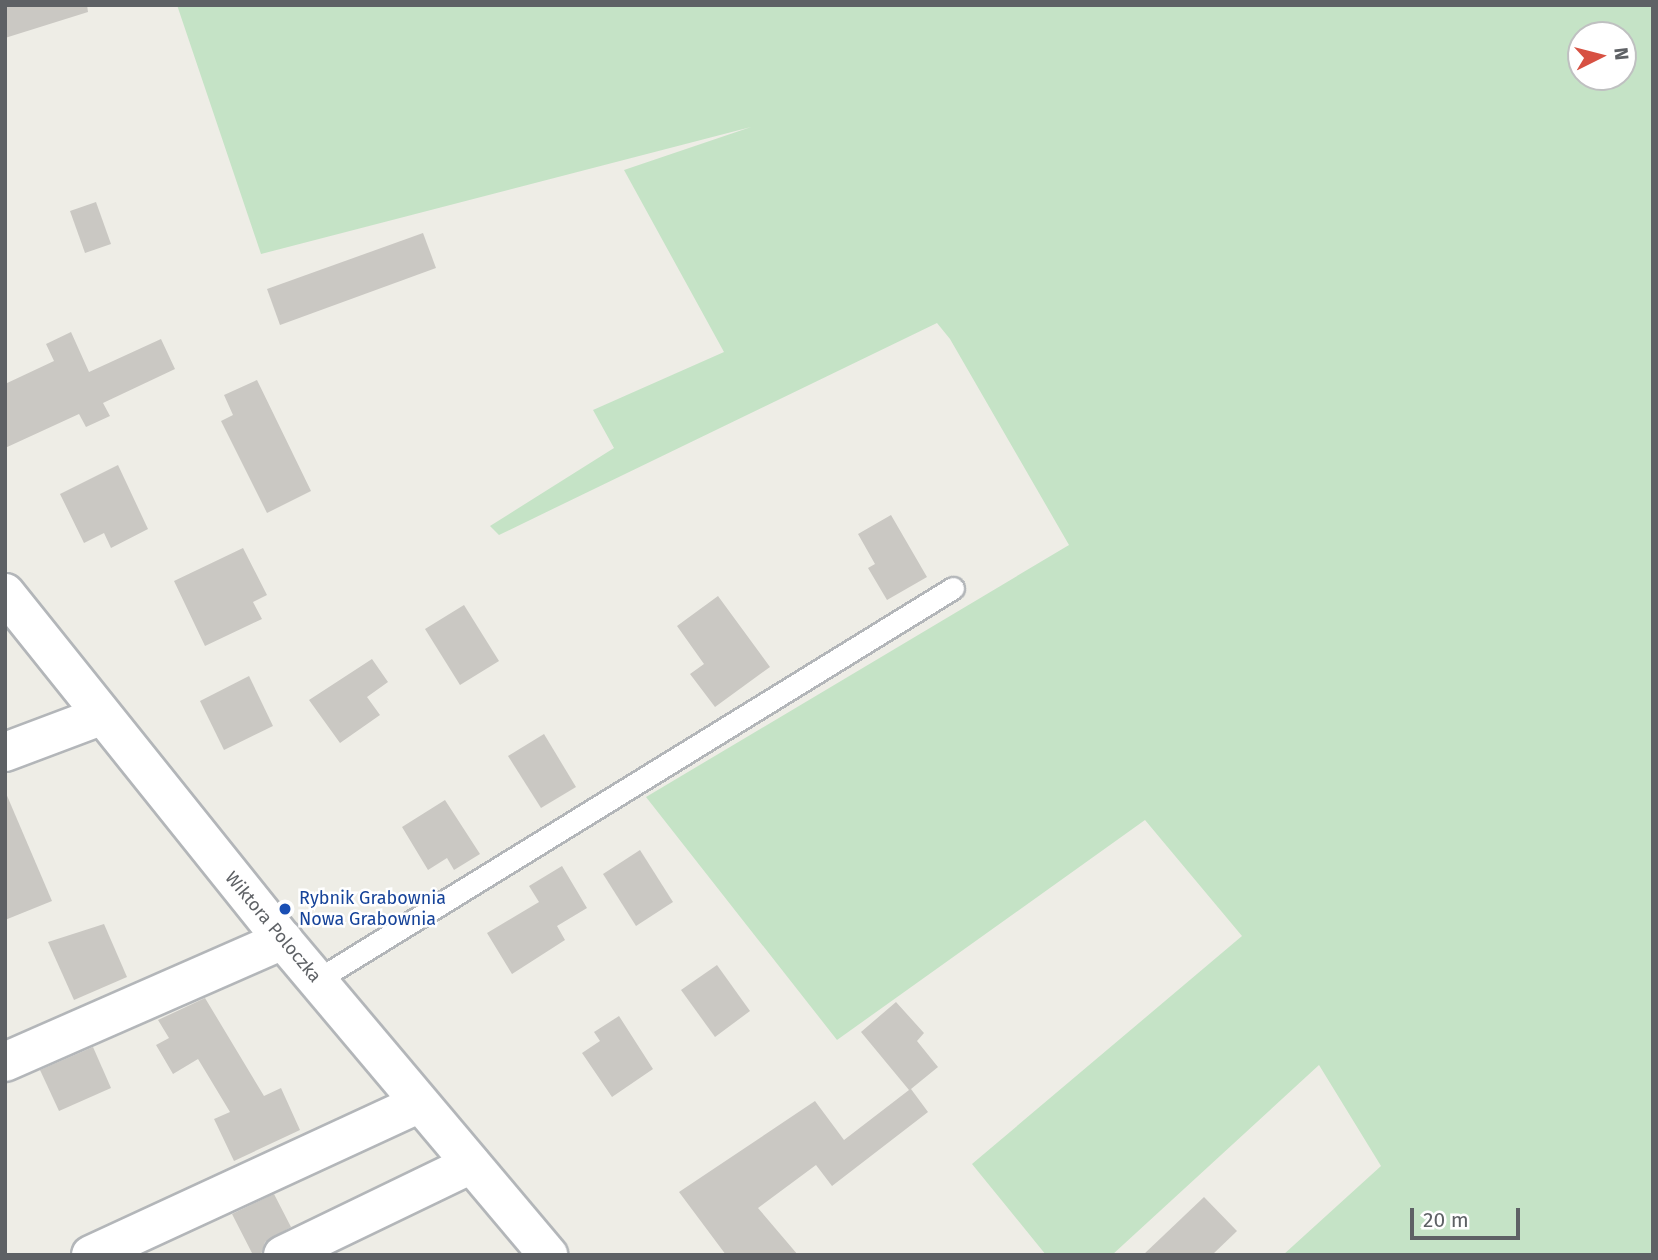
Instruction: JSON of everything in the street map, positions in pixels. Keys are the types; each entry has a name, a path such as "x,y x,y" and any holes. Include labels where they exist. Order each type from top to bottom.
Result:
{"street":[{"name":"Wiktora Poloczka","path":"5,593 283,940 548,1255"},
{"path":"5,752 101,716"},
{"path":"5,1062 283,940"},
{"path":"91,1255 420,1103"},
{"path":"284,1255 471,1164"}],"lane":[{"path":"317,981 953,588"}],"green space":[{"path":"177,5 1653,5 1653,1255 1283,1255 1381,1166 1319,1065 1112,1255 1046,1255 972,1164 1242,936 1145,820 837,1040 646,797 1069,545 950,339 937,323 499,535 490,526 614,448 593,410 724,352 624,170 751,127 261,254"}],"building":[{"path":"5,5 87,5 88,12 5,38"},
{"path":"96,202 111,244 85,253 70,211"},
{"path":"423,233 436,268 280,325 267,289"},
{"path":"71,332 89,372 161,339 175,369 103,403 110,416 86,427 79,414 5,448 5,384 54,361 46,344"},
{"path":"257,380 311,491 267,513 221,421 233,415 224,395"},
{"path":"118,465 148,529 111,548 104,533 84,543 60,494"},
{"path":"891,515 927,577 887,600 868,568 875,564 858,534"},
{"path":"243,548 267,595 253,602 262,619 205,646 174,581"},
{"path":"718,596 770,667 715,707 690,674 704,664 677,626"},
{"path":"464,605 499,661 460,685 425,629"},
{"path":"372,659 388,682 367,697 380,715 340,743 309,700"},
{"path":"249,676 273,726 224,750 200,701"},
{"path":"544,734 576,787 541,808 508,756"},
{"path":"5,791 52,901 5,920"},
{"path":"445,800 480,854 454,870 447,858 428,870 402,827"},
{"path":"640,850 673,902 636,926 603,874"},
{"path":"562,866 587,908 557,926 565,940 512,974 487,933 539,902 529,886"},
{"path":"104,924 127,977 74,1000 48,942"},
{"path":"717,965 750,1011 715,1037 681,990"},
{"path":"205,998 264,1096 281,1088 300,1130 234,1161 214,1119 230,1112 198,1059 173,1074 156,1045 169,1038 158,1020"},
{"path":"896,1002 924,1033 917,1041 938,1067 911,1089 928,1112 832,1186 816,1165 758,1208 798,1255 726,1255 679,1192 815,1101 844,1140 909,1090 861,1032"},
{"path":"619,1016 653,1069 612,1097 582,1053 600,1041 594,1032"},
{"path":"93,1047 111,1088 59,1111 40,1070"},
{"path":"274,1194 291,1227 265,1242 261,1255 253,1255 232,1214"},
{"path":"1204,1197 1237,1231 1212,1255 1143,1255"}],"place":[{"name":"Rybnik Grabownia Nowa Grabownia","path":"285,909"}]}
